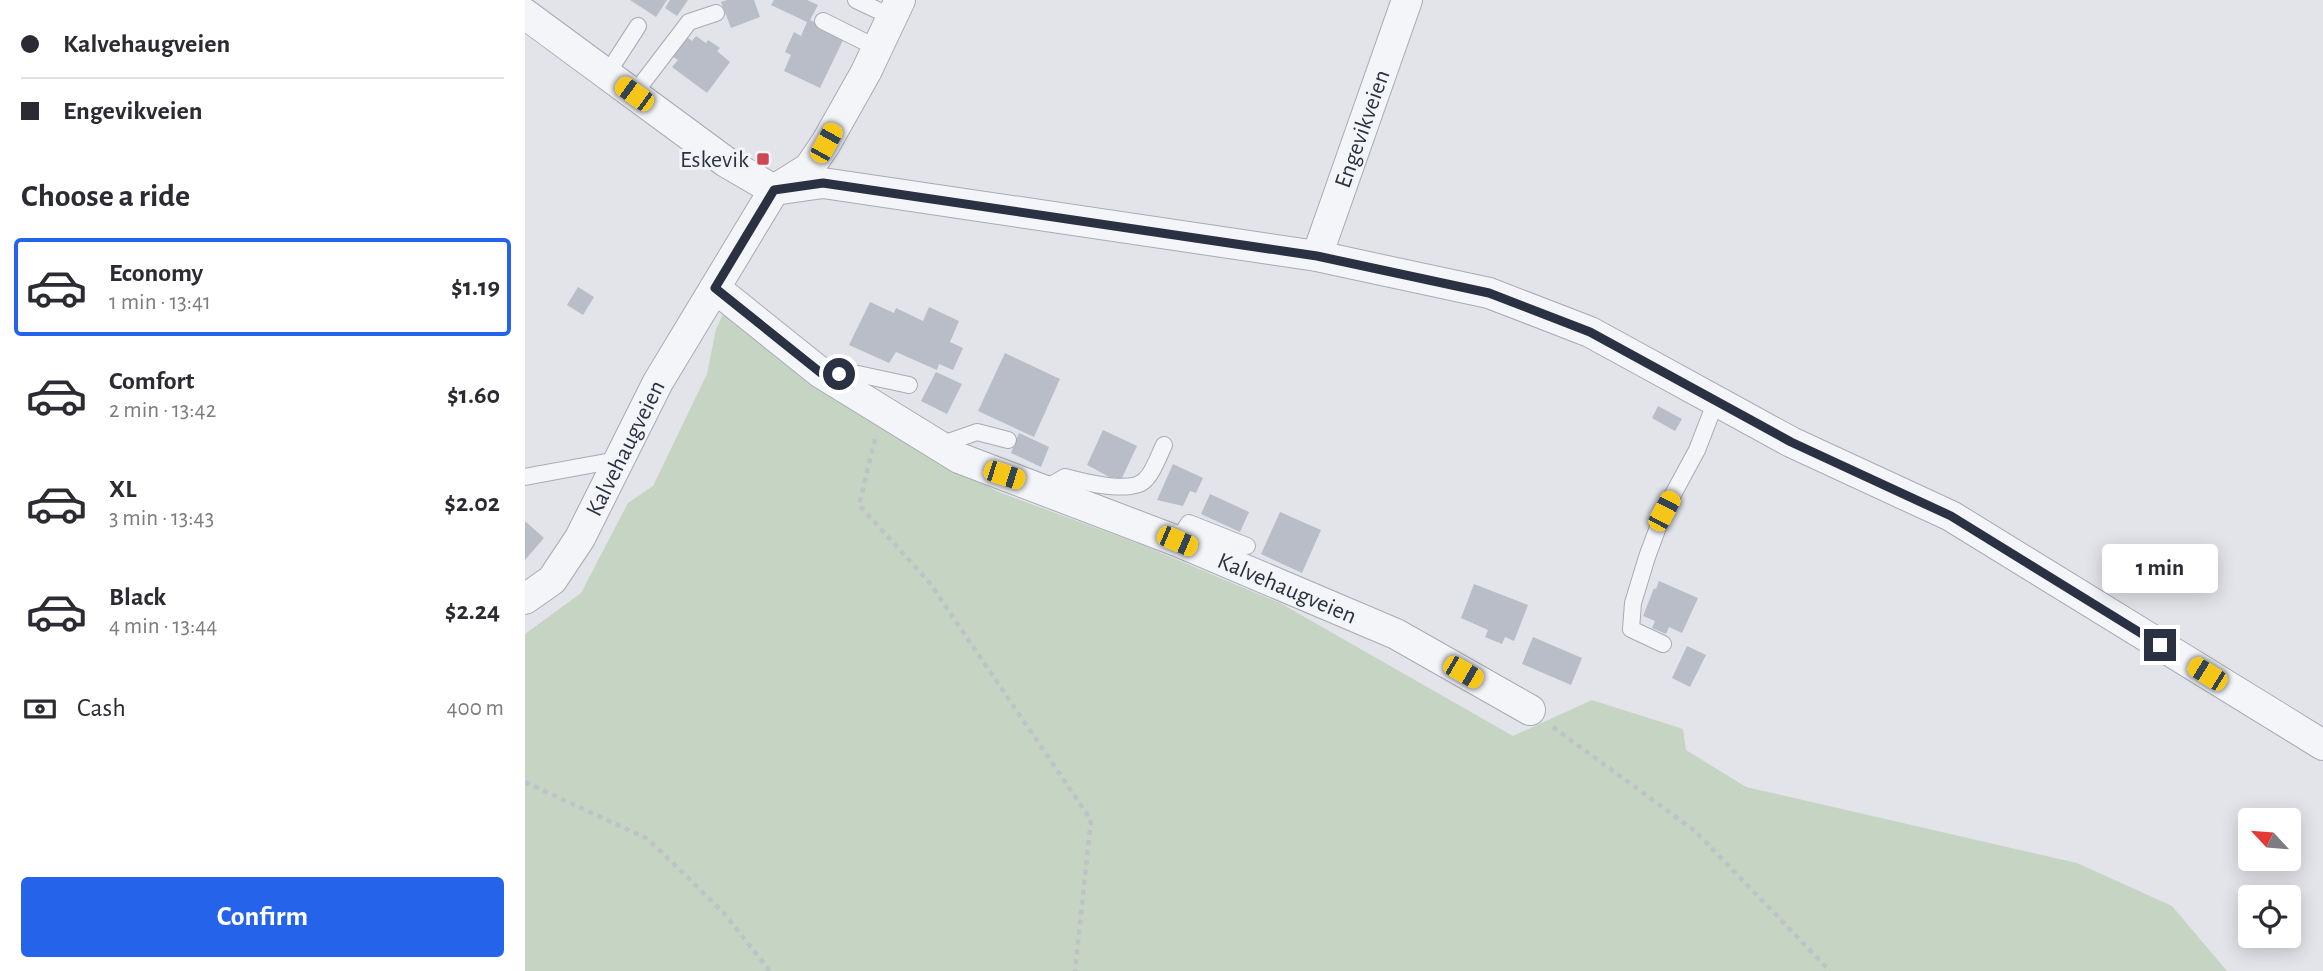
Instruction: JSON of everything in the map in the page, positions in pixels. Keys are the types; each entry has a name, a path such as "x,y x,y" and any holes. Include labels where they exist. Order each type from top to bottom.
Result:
{"street":[{"name":"Engevikveien","path":"1317,256 1407,0"},
{"path":"774,190 809,168 833,131 896,8"},
{"path":"525,14 726,162 774,190 823,183 1317,256 1489,293 1590,332 1791,442 1951,516 2323,745"},
{"name":"Kalvehaugveien","path":"525,599 552,580 580,538 658,382 774,190"},
{"name":"Kalvehaugveien","path":"715,288 821,373 937,446 984,468 1177,541 1396,634 1530,710"}],"lane":[{"path":"856,0 896,8"},
{"path":"634,94 689,22 716,13"},
{"path":"823,21 877,48"},
{"path":"607,74 638,26"},
{"path":"821,373 858,374 909,385"},
{"path":"1663,644 1631,629 1633,603 1664,511 1697,450 1716,401"},
{"path":"937,446 977,432 1008,440"},
{"path":"1044,489 1065,477 1093,485 1135,486 1146,481 1164,445"},
{"path":"525,477 617,460"},
{"path":"1177,541 1189,523 1247,546"}],"path":[{"path":"882,411 859,505 929,582 1091,820 1075,971"},
{"path":"1530,710 1695,831 1830,971"},
{"path":"525,782 647,839 723,912 770,971"}],"green space":[{"path":"726,308 861,415 996,491 1142,545 1280,603 1513,736 1592,700 1683,729 1686,750 1746,787 2077,863 2172,906 2227,971 525,971 525,634 581,593 628,503 653,486 707,374 716,329"}],"building":[{"path":"630,0 667,0 656,17"},
{"path":"670,0 688,0 677,16 665,8"},
{"path":"754,0 760,17 731,28 721,2"},
{"path":"774,0 807,0 818,5 810,20 845,36 820,88 784,71 791,55 785,52 794,32 801,36 807,22 771,5"},
{"path":"683,34 692,41 696,36 706,43 708,40 720,48 717,51 730,62 707,93 672,67 678,60 669,54"},
{"path":"578,287 594,297 583,315 567,305"},
{"path":"870,302 894,313 896,308 923,321 929,307 959,321 950,342 963,348 953,370 939,364 937,370 896,352 889,363 849,345"},
{"path":"1005,353 1060,379 1034,437 978,411"},
{"path":"936,372 962,384 947,414 921,401"},
{"path":"1658,406 1682,419 1675,431 1652,418"},
{"path":"1103,430 1137,446 1121,480 1114,477 1113,479 1087,465"},
{"path":"1019,433 1049,447 1041,467 1011,453"},
{"path":"1173,464 1203,478 1196,493 1190,491 1183,506 1157,500"},
{"path":"1210,494 1249,512 1240,532 1201,514"},
{"path":"1280,512 1321,530 1302,573 1261,554"},
{"path":"525,521 544,538 525,560"},
{"path":"1659,581 1698,598 1682,633 1669,627 1666,634 1652,628 1655,621 1643,616"},
{"path":"1474,584 1528,605 1514,641 1505,637 1502,644 1485,637 1488,630 1461,618"},
{"path":"1533,637 1582,658 1571,685 1522,664"},
{"path":"1687,646 1706,655 1690,687 1672,678"}],"place":[{"name":"Eskevik","path":"763,159"}],"route":[{"path":"839,374 821,373 715,288 774,190 823,183 1317,256 1489,293 1590,332 1791,442 1951,516 2160,645"}]}
